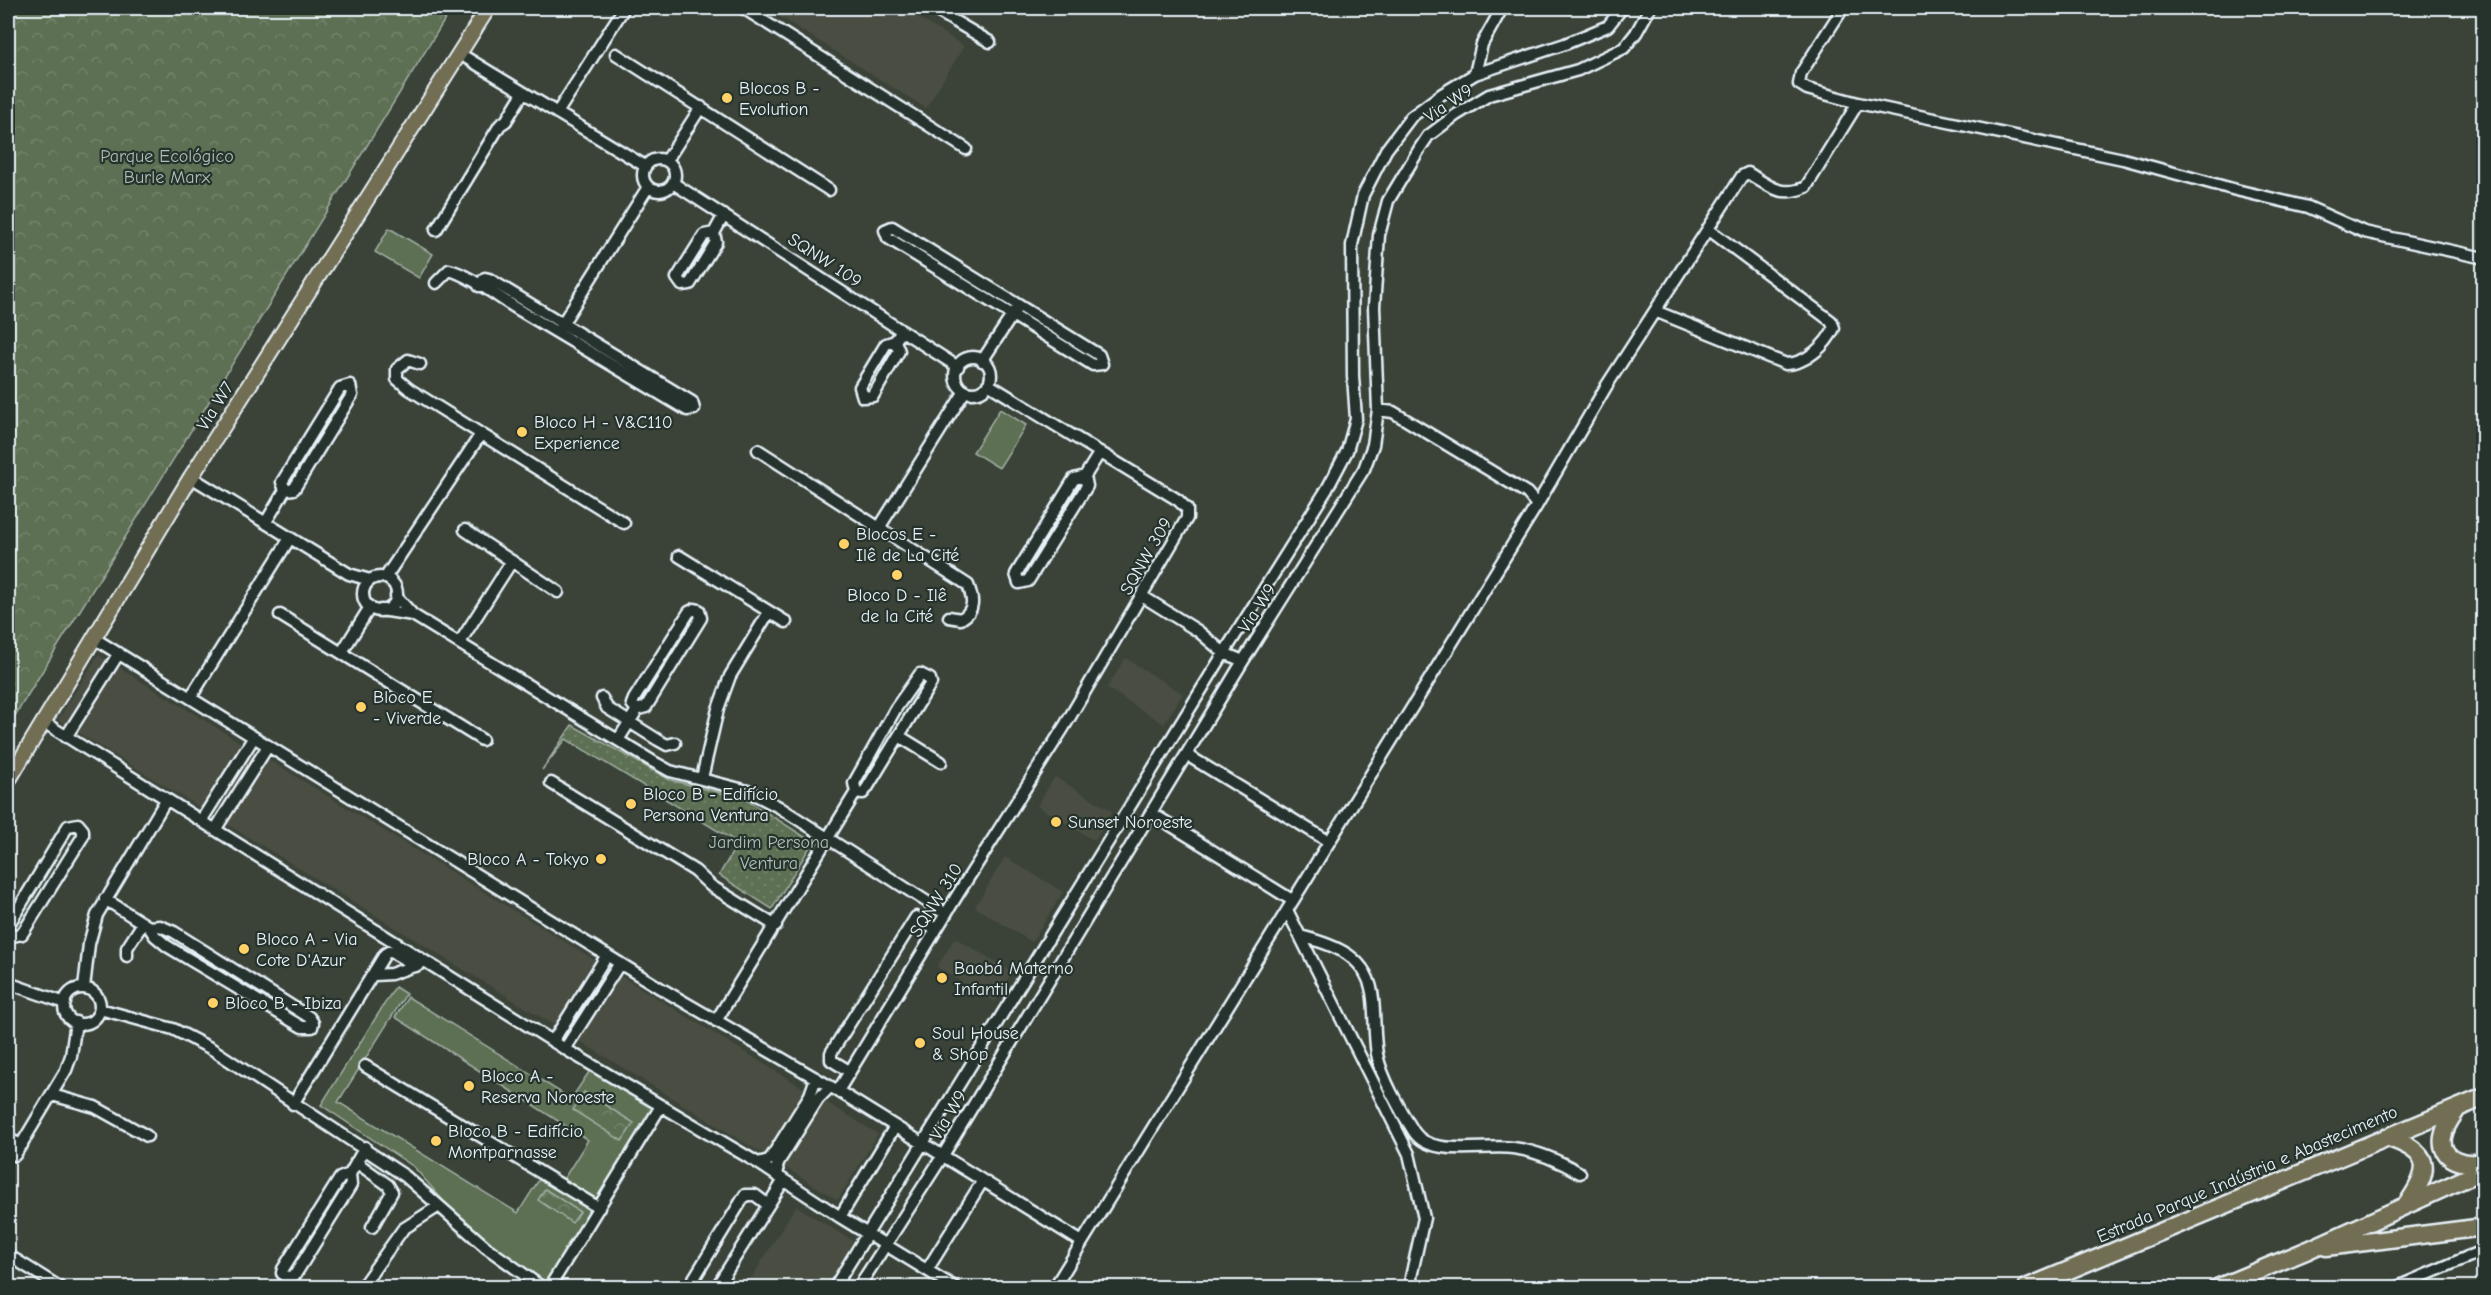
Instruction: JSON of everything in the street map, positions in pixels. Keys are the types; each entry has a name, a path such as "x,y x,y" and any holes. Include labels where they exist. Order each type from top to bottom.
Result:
{"highway":[{"name":"Estrada Parque Indústria e Abastecimento","path":"2026,1287 2484,1097"},
{"path":"2459,1107 2447,1123 2443,1135 2444,1150 2460,1163 2469,1165 2484,1161"},
{"path":"2386,1137 2403,1143 2415,1151 2424,1162 2425,1172 2421,1183 2406,1204"},
{"path":"2217,1287 2308,1250 2484,1170"},
{"path":"2308,1250 2484,1227"}],"main road":[{"name":"Via W7","path":"8,781 191,477 488,8"}],"street":[{"path":"557,113 624,8"},
{"path":"743,8 966,150"},
{"path":"932,8 990,42"},
{"path":"1474,74 1482,44 1502,8"},
{"name":"Via W9","path":"834,1287 1327,489 1347,451 1356,419 1353,376 1352,245 1363,195 1386,150 1411,117 1474,74 1565,44 1608,26 1622,8"},
{"name":"Via W9","path":"858,1287 942,1157 1243,661 1364,469 1373,445 1378,410 1374,307 1379,235 1388,201 1420,148 1428,136 1456,115 1489,95 1578,70 1623,48 1636,33 1650,8"},
{"path":"1843,8 1801,73 1799,84 1807,90 1858,103 2123,159 2308,207 2364,232 2484,258"},
{"path":"460,54 645,166"},
{"path":"616,54 829,190"},
{"path":"436,231 500,125 506,121 523,93"},
{"path":"1054,1287 1537,505 1607,385 1742,176 1748,173 1776,190 1793,193 1806,187 1858,103"},
{"path":"667,160 701,107"},
{"path":"657,158 667,160 674,168 673,183 662,191 648,188 642,175 645,166 657,158"},
{"name":"SQNW 109","path":"673,183 724,215 898,336 958,367"},
{"path":"560,329 648,188"},
{"path":"714,233 704,235 677,278 682,285 690,284 716,242 714,233 724,215"},
{"path":"892,227 1018,306 1099,355 1102,364 1093,365 1012,316 888,238 885,230 892,227"},
{"path":"1655,312 1786,364 1805,361 1831,334 1834,328 1831,321 1708,229"},
{"path":"436,283 449,270 456,271 479,286 484,278 489,279 560,329 687,410 694,409 692,402 560,329"},
{"path":"982,360 1018,306"},
{"path":"898,336 899,351 873,396 863,397 860,387 886,344 898,336"},
{"path":"970,358 982,360 990,369 988,384 978,392 965,391 956,378 958,367 970,358"},
{"path":"420,364 408,360 397,369 397,379 624,523"},
{"name":"SQNW 309","path":"988,384 1178,500 1187,509 1187,518 1064,727"},
{"path":"350,385 352,395 294,489 285,490 282,482 340,388 350,385"},
{"path":"879,528 965,391"},
{"path":"1378,410 1392,412 1527,493 1537,505"},
{"path":"385,578 482,434"},
{"path":"758,450 968,585 973,600 970,610 961,619 950,617"},
{"path":"1084,476 1087,486 1028,582 1019,583 1016,574 1074,479 1084,476 1100,452"},
{"path":"191,477 349,574 370,580 385,578 394,585 396,596 413,615 670,771 702,778 758,796 779,807 946,914"},
{"path":"266,522 285,490"},
{"path":"465,530 558,592"},
{"path":"191,697 290,538"},
{"path":"679,556 786,622"},
{"path":"460,642 512,561"},
{"path":"349,574 363,596 375,609 413,615"},
{"path":"363,596 364,587 370,580"},
{"path":"342,652 375,609 391,606 396,596"},
{"path":"1142,596 1198,632 1224,653 1243,661"},
{"path":"618,740 637,710 645,707 701,618 699,610 689,612 634,699 633,704 637,710"},
{"path":"702,778 716,718 730,676 769,612"},
{"path":"280,615 482,740"},
{"path":"95,639 620,963 816,1078 1082,1242"},
{"path":"66,737 118,653"},
{"path":"716,1021 856,792 854,783 896,708 920,674 930,679 931,683 867,788 863,793 856,792"},
{"path":"602,698 607,708 662,743 667,745 675,743"},
{"path":"45,723 421,963 758,1162 840,1217 956,1287"},
{"name":"SQNW 310","path":"716,1287 768,1204 781,1178 777,1166 779,1161 818,1099 834,1089 849,1071 1064,727"},
{"path":"899,736 941,762"},
{"path":"201,821 254,737"},
{"path":"215,831 268,746"},
{"path":"1187,755 1328,841"},
{"path":"551,783 695,872 711,886 776,926"},
{"path":"84,988 92,930 105,899 166,800"},
{"path":"1152,813 1290,905 1300,936 1409,1154 1418,1202 1424,1218 1411,1277 1412,1287"},
{"path":"78,824 83,830 83,836 22,934 8,933 68,826 78,824"},
{"path":"105,899 146,925 154,936 180,954 302,1027 312,1027 313,1023 309,1017 188,940 160,926 146,925"},
{"path":"849,1071 831,1060 831,1053 916,917 936,930"},
{"path":"127,956 127,948 146,925"},
{"path":"1300,936 1342,950 1363,969 1373,996 1377,1055 1383,1073 1415,1134 1425,1143 1437,1148 1493,1146 1515,1148 1565,1164 1580,1173"},
{"path":"293,1104 387,952 421,963"},
{"path":"553,1041 607,955"},
{"path":"374,975 391,974 421,963"},
{"path":"565,1049 620,963"},
{"path":"8,983 64,1003"},
{"path":"84,988 98,998 100,1009 91,1021 76,1022 66,1013 64,1003 71,992 84,988"},
{"path":"100,1009 156,1024 193,1039 365,1148 405,1176 487,1248 543,1287"},
{"path":"8,1139 19,1150 52,1095 71,1056 76,1022"},
{"path":"365,1066 599,1208"},
{"path":"758,1162 765,1162 772,1156 810,1095 816,1078"},
{"path":"52,1095 95,1107 147,1136"},
{"path":"549,1287 661,1106"},
{"path":"840,1217 894,1128"},
{"path":"350,1174 340,1178 283,1269 282,1273 286,1278 294,1277 351,1185 350,1174 365,1148"},
{"path":"356,1162 388,1185 392,1192 372,1227"},
{"path":"927,1270 982,1182"},
{"path":"688,1287 745,1195 755,1195 768,1204"},
{"path":"361,1287 403,1229 439,1206"},
{"path":"2395,1287 2484,1250"},
{"path":"8,1255 61,1287"}],"shaded area":[{"path":"766,8 902,8 964,46 926,108"},
{"path":"98,655 878,1134 838,1200 58,720"},
{"path":"1125,658 1183,694 1164,724 1107,688"},
{"path":"1055,777 1112,811 1095,841 1037,806"},
{"path":"1005,857 1063,892 1032,942 975,907"},
{"path":"955,938 1012,972 995,1002 937,967"},
{"path":"796,1206 853,1241 836,1270 825,1287 746,1287"}],"green space":[{"name":"Parque Ecológico Burle Marx","path":"8,8 452,8 8,727"},
{"path":"389,228 433,254 419,278 375,252"},
{"path":"1000,409 1026,425 999,468 973,452"},
{"name":"Jardim Persona Ventura","path":"572,725 670,780 745,799 813,842 772,909 719,875 738,843 566,739 542,770"},
{"path":"395,987 406,994 338,1102 518,1213 540,1178 593,1210 544,1287 486,1250 414,1167 321,1105"},
{"path":"408,997 571,1099 591,1069 655,1109 599,1202 563,1180 588,1140 395,1017"},
{"path":"584,1092 634,1123 622,1141 573,1110"},
{"path":"545,1189 580,1212 572,1223 538,1200"}],"place":[{"name":"Blocos B - Evolution","path":"727,98"},
{"name":"Bloco H - V&C110 Experience","path":"522,432"},
{"name":"Blocos E - Ilê de La Cité","path":"844,544"},
{"name":"Bloco D - Ilê de la Cité","path":"897,575"},
{"name":"Bloco E - Viverde","path":"361,707"},
{"name":"Bloco B - Edifício Persona Ventura","path":"631,804"},
{"name":"Sunset Noroeste","path":"1056,822"},
{"name":"Bloco A - Tokyo","path":"601,859"},
{"name":"Bloco A - Via Cote D'Azur","path":"244,949"},
{"name":"Baobá Materno Infantil","path":"942,978"},
{"name":"Bloco B - Ibiza","path":"213,1003"},
{"name":"Soul House & Shop","path":"920,1043"},
{"name":"Bloco A - Reserva Noroeste","path":"469,1086"},
{"name":"Bloco B - Edifício Montparnasse","path":"436,1141"}]}
